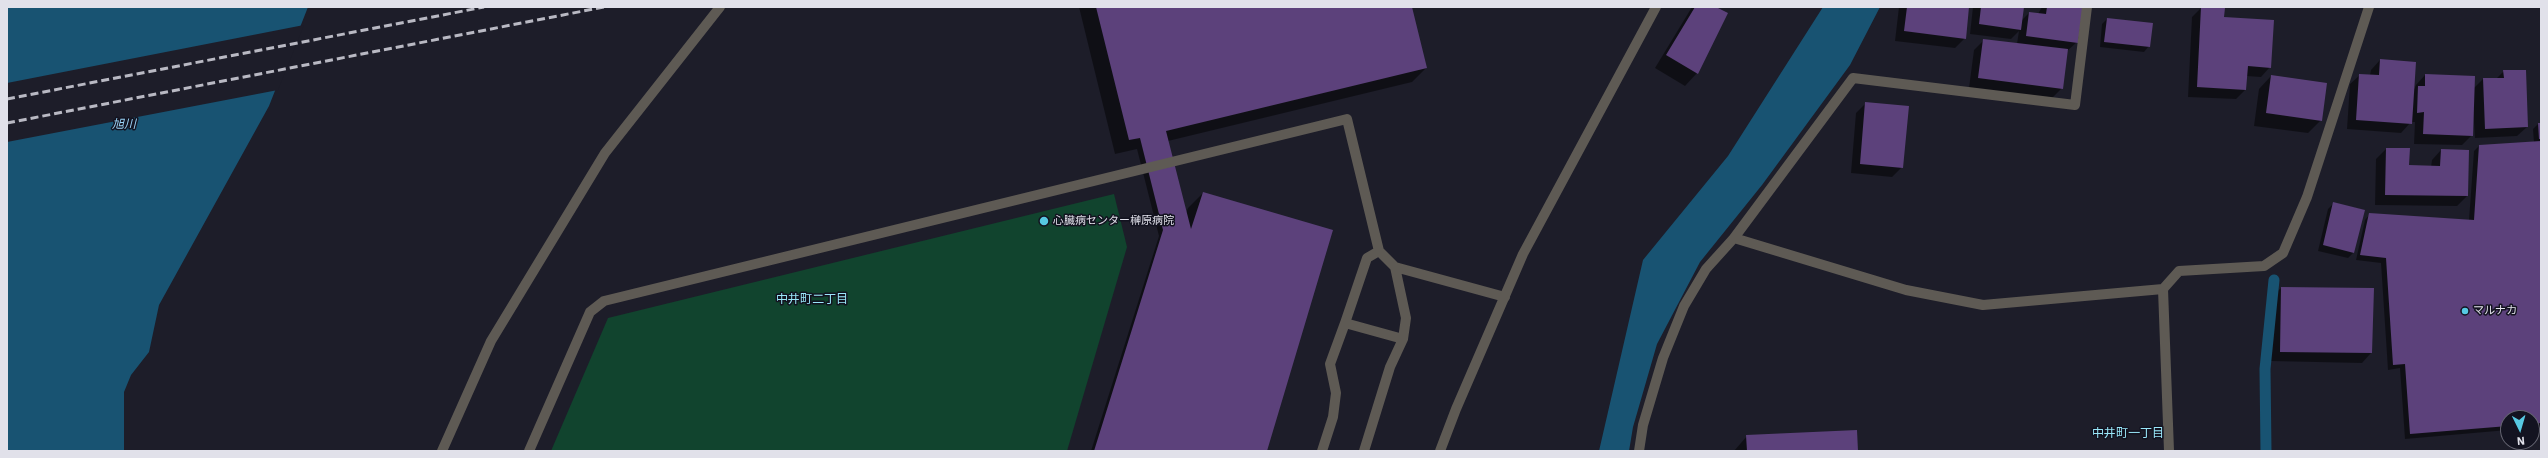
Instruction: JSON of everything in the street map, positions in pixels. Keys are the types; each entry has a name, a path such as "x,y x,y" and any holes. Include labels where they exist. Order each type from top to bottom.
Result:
{"street":[{"path":"442,451 491,341 605,153 720,7"},
{"path":"1440,451 1456,409 1523,254 1656,7"},
{"path":"1639,451 1643,425 1663,358 1684,306 1706,269 1734,238 1853,78 2074,105 2087,7"},
{"path":"1734,238 1906,290 1983,305 2163,288 2179,271 2264,266 2283,253 2307,198 2368,7"},
{"path":"529,451 590,312 604,301 1347,119 1380,251 1395,267 1406,318 1403,339 1390,367 1364,451"},
{"path":"1322,451 1333,417 1336,394 1330,364 1367,258 1380,251"},
{"path":"1395,267 1505,297"},
{"path":"2163,288 2169,451"},
{"path":"1345,323 1403,339"}],"green space":[{"path":"1114,194 1127,247 1067,451 551,451 608,318"}],"water":[{"name":"旭川","path":"7,7 308,7 269,106 159,305 149,352 131,375 124,392 124,451 7,451"},
{"path":"1823,7 1880,7 1850,65 1762,185 1700,262 1657,344 1633,427 1629,451 1599,451 1643,260 1728,156"}],"pier":[{"path":"304,25 278,90 7,142 7,83"}],"building":[{"path":"1096,7 1412,7 1427,68 1166,131 1191,229 1203,192 1333,230 1267,451 1094,451 1163,230 1140,138 1129,140"},
{"path":"1695,7 1716,7 1728,13 1698,74 1666,55"},
{"path":"1907,7 1969,7 1966,39 1904,31"},
{"path":"1981,7 2024,7 2021,30 1979,24"},
{"path":"2047,7 2083,7 2078,43 2026,36 2029,12 2046,14"},
{"path":"2201,7 2225,8 2224,17 2274,20 2271,68 2248,66 2246,90 2197,87"},
{"path":"2107,18 2153,23 2150,47 2104,42"},
{"path":"1983,39 2068,49 2063,89 1978,78"},
{"path":"2380,59 2416,62 2412,124 2356,120 2359,74 2379,75"},
{"path":"2503,70 2526,70 2528,127 2485,129 2483,78 2504,78"},
{"path":"2425,74 2475,76 2473,136 2423,134 2424,112 2417,113 2418,86 2425,86"},
{"path":"2271,75 2327,83 2322,121 2266,113"},
{"path":"1865,102 1909,106 1903,168 1860,164"},
{"path":"2538,123 2541,123 2541,139 2539,139"},
{"name":"マルナカ","path":"2541,141 2541,423 2540,410 2500,410 2500,427 2410,434 2405,364 2393,365 2386,258 2360,255 2369,213 2474,220 2479,145"},
{"path":"2386,148 2410,148 2409,165 2440,166 2441,149 2469,150 2468,196 2385,195"},
{"path":"2333,202 2365,210 2354,253 2323,245"},
{"path":"2281,287 2374,288 2372,353 2280,352"},
{"path":"1857,430 1858,451 1747,451 1746,435"}],"waterway":[{"path":"2266,451 2265,369 2274,280"}],"railway":[{"path":"7,99 484,7"},
{"path":"7,123 604,7"}],"place":[{"name":"心臓病センター榊原病院","path":"1044,221"},
{"name":"マルナカ","path":"2465,311"}],"district":[{"name":"中井町二丁目","path":"812,300"},
{"name":"中井町一丁目","path":"2128,434"}]}
